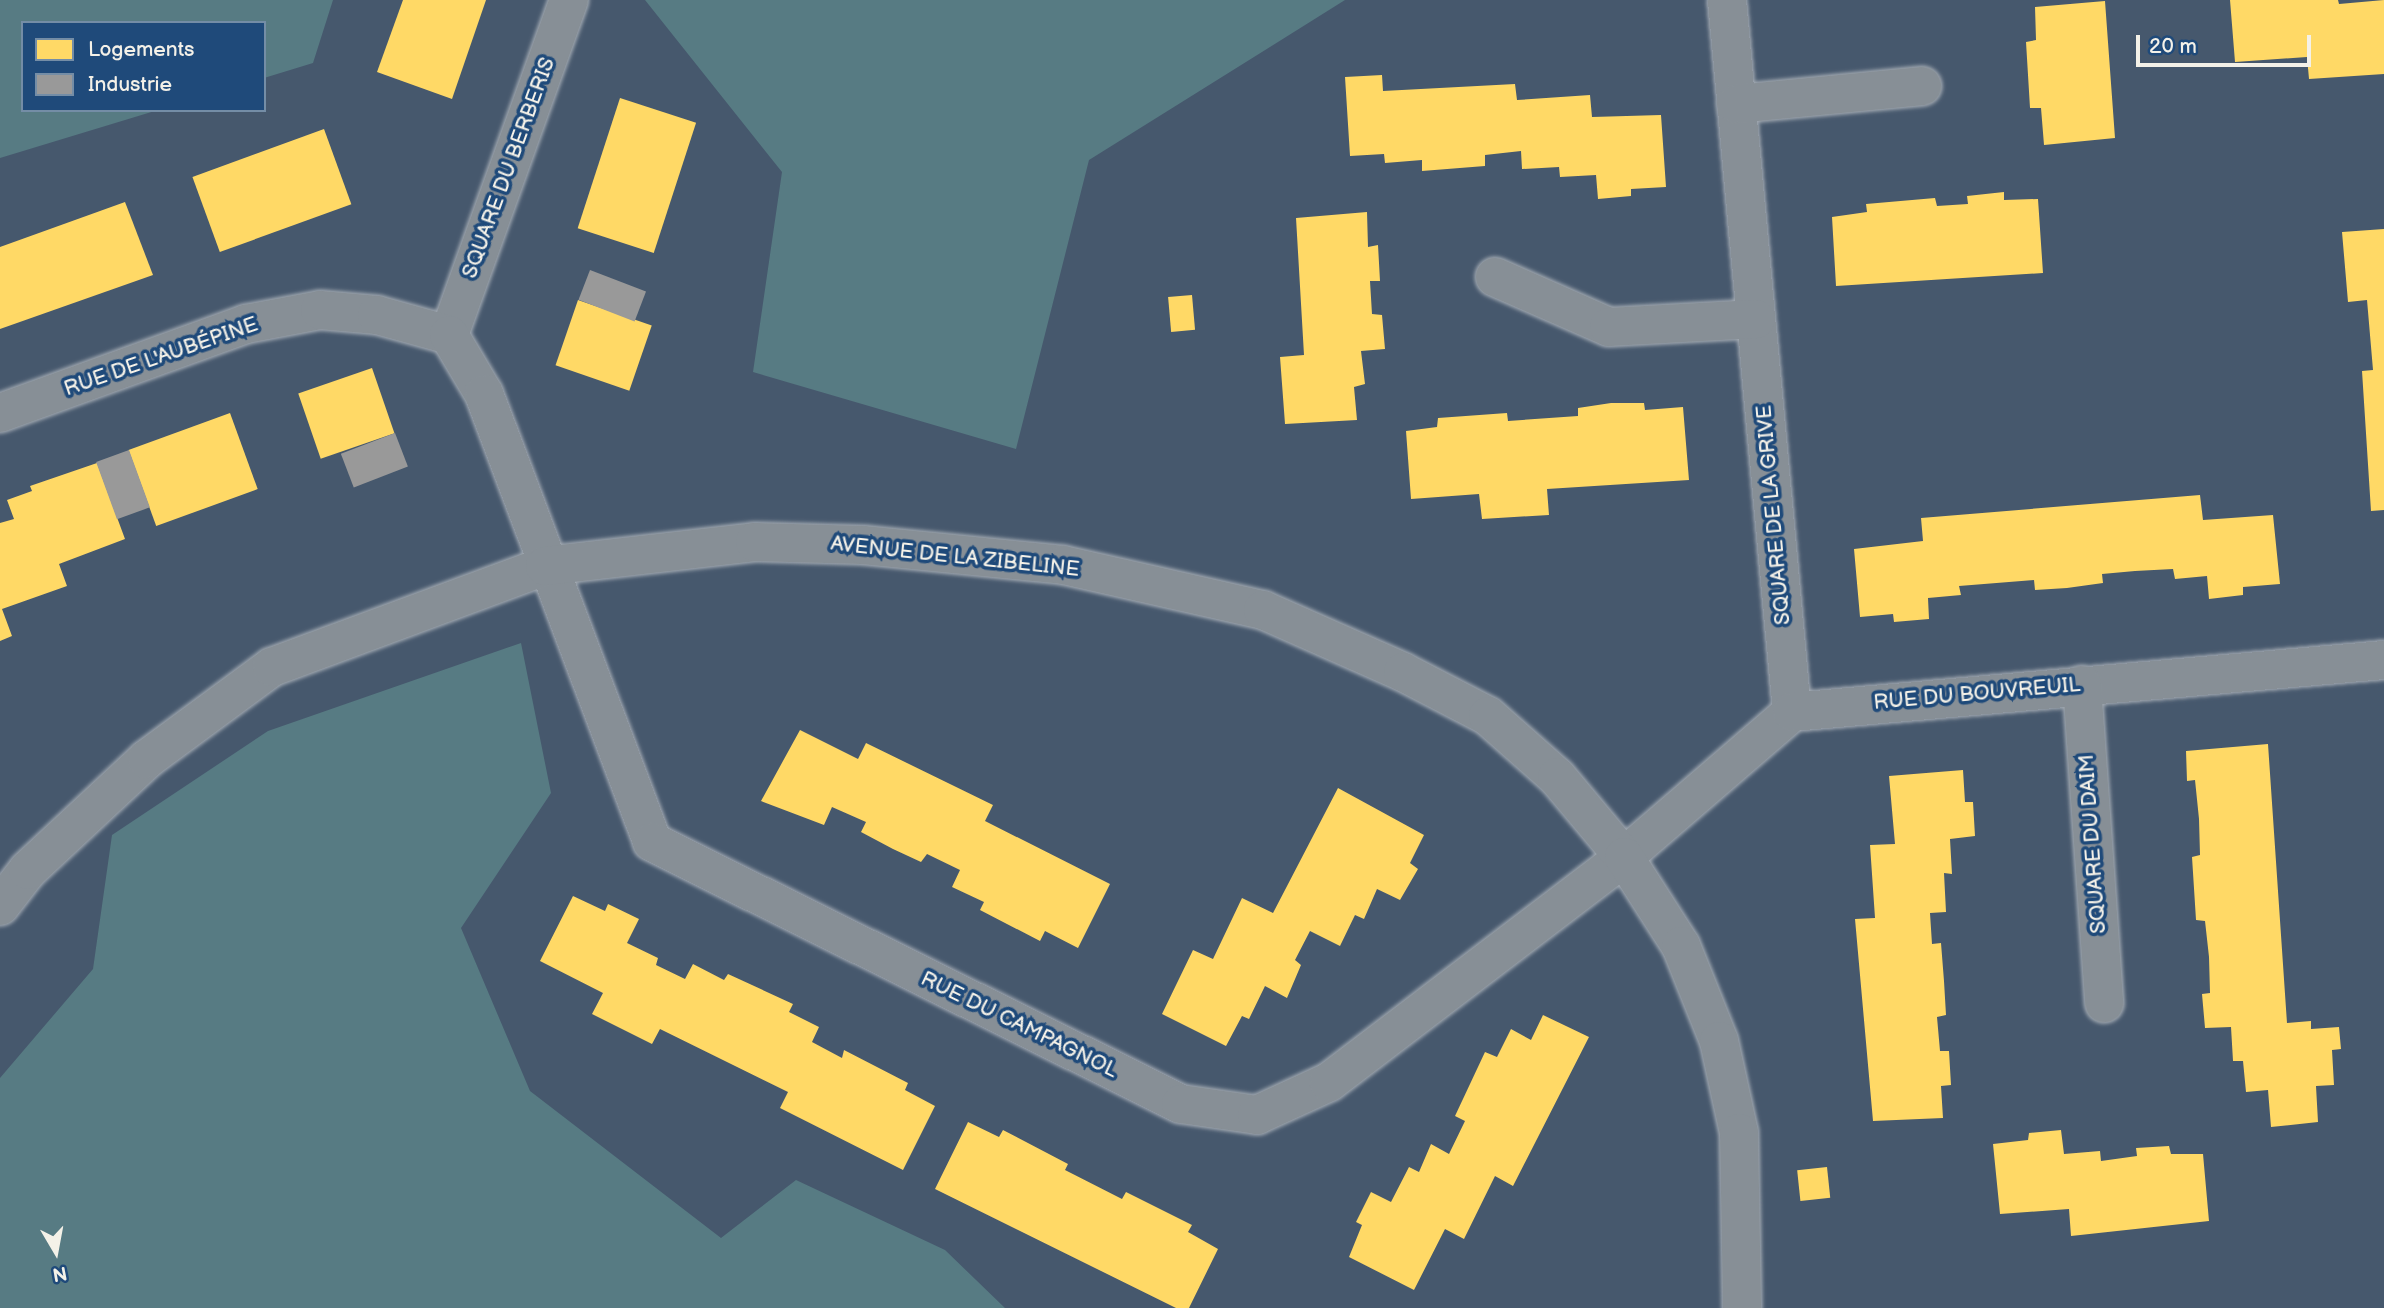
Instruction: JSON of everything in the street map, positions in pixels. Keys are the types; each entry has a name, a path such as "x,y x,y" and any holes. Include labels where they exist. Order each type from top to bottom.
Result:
{"street":[{"name":"SQUARE DU BERBERIS","path":"449,335 569,0"},
{"name":"SQUARE DE LA GRIVE","path":"1727,0 1792,712"},
{"path":"1737,104 1922,86"},
{"path":"1495,277 1608,327 1756,319"},
{"name":"RUE DE L'AUBÉPINE","path":"0,414 246,324 320,310 377,315 449,335"},
{"path":"449,335 484,394 545,566"},
{"name":"AVENUE DE LA ZIBELINE","path":"0,906 27,870 147,759 272,667 545,566 755,541 863,545 1063,565 1263,610 1403,672 1488,716 1556,777 1623,857 1681,946 1719,1041 1739,1133 1742,1308"},
{"name":"RUE DU CAMPAGNOL","path":"545,566 652,842 1181,1104 1257,1115 1329,1082 1623,857"},
{"name":"RUE DU BOUVREUIL","path":"1792,712 2384,660"},
{"name":"SQUARE DU DAIM","path":"2082,685 2104,1003"},
{"path":"1623,857 1792,712"}],"green space":[{"path":"0,0 333,0 313,63 266,77 266,21 21,21 21,112 151,112 0,158"},
{"path":"645,0 1345,0 1089,160 1016,449 753,372 782,172"},
{"path":"521,643 551,793 461,928 530,1091 721,1238 796,1180 945,1250 1005,1308 0,1308 0,1078 93,969 112,835 268,731"}],"building: Logements":[{"path":"403,0 486,0 452,99 377,72"},
{"path":"2230,0 2338,0 2339,4 2384,0 2384,74 2309,79 2307,57 2235,62"},
{"path":"2105,1 2115,138 2044,145 2041,108 2030,108 2026,42 2036,40 2035,7"},
{"path":"1382,75 1383,91 1515,84 1517,100 1590,95 1592,117 1661,115 1666,187 1631,189 1631,196 1598,199 1596,175 1560,177 1559,167 1522,169 1521,151 1485,155 1485,166 1422,171 1422,160 1385,163 1384,154 1350,156 1345,77"},
{"path":"620,98 696,123 654,253 578,228"},
{"path":"324,129 351,204 220,252 192,177"},
{"path":"2004,192 2004,200 2038,199 2043,273 1836,286 1832,217 1867,212 1866,204 1935,198 1937,206 1968,204 1967,196"},
{"path":"125,202 153,275 0,329 0,247"},
{"path":"1367,212 1368,247 1378,245 1380,281 1370,281 1372,314 1382,315 1385,349 1361,351 1365,384 1354,387 1357,420 1285,424 1280,357 1304,355 1296,218"},
{"path":"2384,229 2384,510 2371,511 2362,371 2373,370 2367,300 2348,302 2342,232"},
{"path":"1192,295 1195,330 1171,332 1168,297"},
{"path":"578,300 652,325 629,391 556,365"},
{"path":"372,368 394,433 321,459 298,393"},
{"path":"1611,403 1644,403 1645,410 1683,407 1689,480 1547,489 1549,515 1482,519 1479,494 1411,499 1406,431 1437,427 1438,418 1507,413 1508,421 1578,416 1578,408"},
{"path":"230,413 258,489 156,526 129,450"},
{"path":"97,463 125,539 59,564 67,586 2,609 12,636 0,641 0,523 14,519 7,500 32,491 30,486"},
{"path":"2200,495 2203,520 2273,515 2280,584 2243,587 2243,595 2209,599 2207,576 2175,579 2173,569 2135,571 2102,574 2103,583 2067,588 2035,590 2034,580 1959,586 1961,595 1928,598 1929,619 1894,622 1893,614 1860,617 1854,549 1923,541 1921,518"},
{"path":"800,730 858,759 866,743 993,805 985,821 1110,884 1078,948 1045,931 1040,941 980,910 984,902 952,887 960,870 927,854 921,862 893,849 861,832 866,822 832,807 824,825 761,801"},
{"path":"2268,744 2287,1023 2311,1021 2311,1029 2339,1027 2341,1049 2332,1050 2334,1085 2316,1086 2318,1122 2271,1127 2268,1090 2246,1092 2243,1061 2233,1061 2231,1027 2205,1028 2202,994 2210,993 2209,957 2205,921 2196,920 2192,857 2200,855 2199,819 2195,780 2187,781 2186,751"},
{"path":"1963,770 1965,802 1973,802 1975,836 1950,839 1952,874 1944,873 1946,912 1930,913 1932,944 1941,943 1944,981 1946,1015 1937,1017 1940,1051 1949,1051 1951,1085 1941,1086 1943,1118 1873,1121 1855,919 1875,918 1870,845 1895,844 1889,776"},
{"path":"1338,788 1424,835 1410,863 1418,869 1400,900 1377,889 1364,919 1355,915 1340,946 1310,931 1295,960 1301,965 1287,998 1265,986 1249,1019 1242,1016 1226,1046 1162,1014 1193,950 1213,959 1242,898 1273,913"},
{"path":"573,896 605,911 608,904 639,919 627,943 658,958 656,965 685,979 693,964 724,980 728,974 793,1004 789,1012 819,1027 812,1042 842,1058 844,1050 908,1083 905,1090 935,1106 903,1170 780,1108 788,1092 660,1029 652,1044 592,1014 603,993 540,961"},
{"path":"1543,1015 1589,1037 1513,1186 1495,1176 1464,1239 1445,1229 1414,1290 1349,1257 1362,1225 1356,1222 1371,1192 1391,1202 1409,1167 1419,1172 1431,1144 1449,1154 1465,1121 1455,1116 1485,1052 1497,1057 1511,1029 1531,1040"},
{"path":"968,1122 999,1137 1003,1130 1068,1164 1065,1170 1122,1199 1126,1192 1192,1225 1188,1232 1218,1249 1189,1308 1176,1308 935,1189"},
{"path":"2061,1130 2064,1154 2100,1151 2101,1161 2137,1156 2136,1148 2169,1146 2171,1154 2203,1154 2209,1221 2071,1236 2069,1209 2000,1214 1993,1144 2028,1140 2029,1133"},
{"path":"1827,1167 1830,1198 1800,1201 1797,1170"}],"building: Industrie":[{"path":"590,270 646,292 635,321 579,300"},
{"path":"395,433 408,467 354,487 341,454"},
{"path":"129,450 150,507 117,519 96,462"}]}
